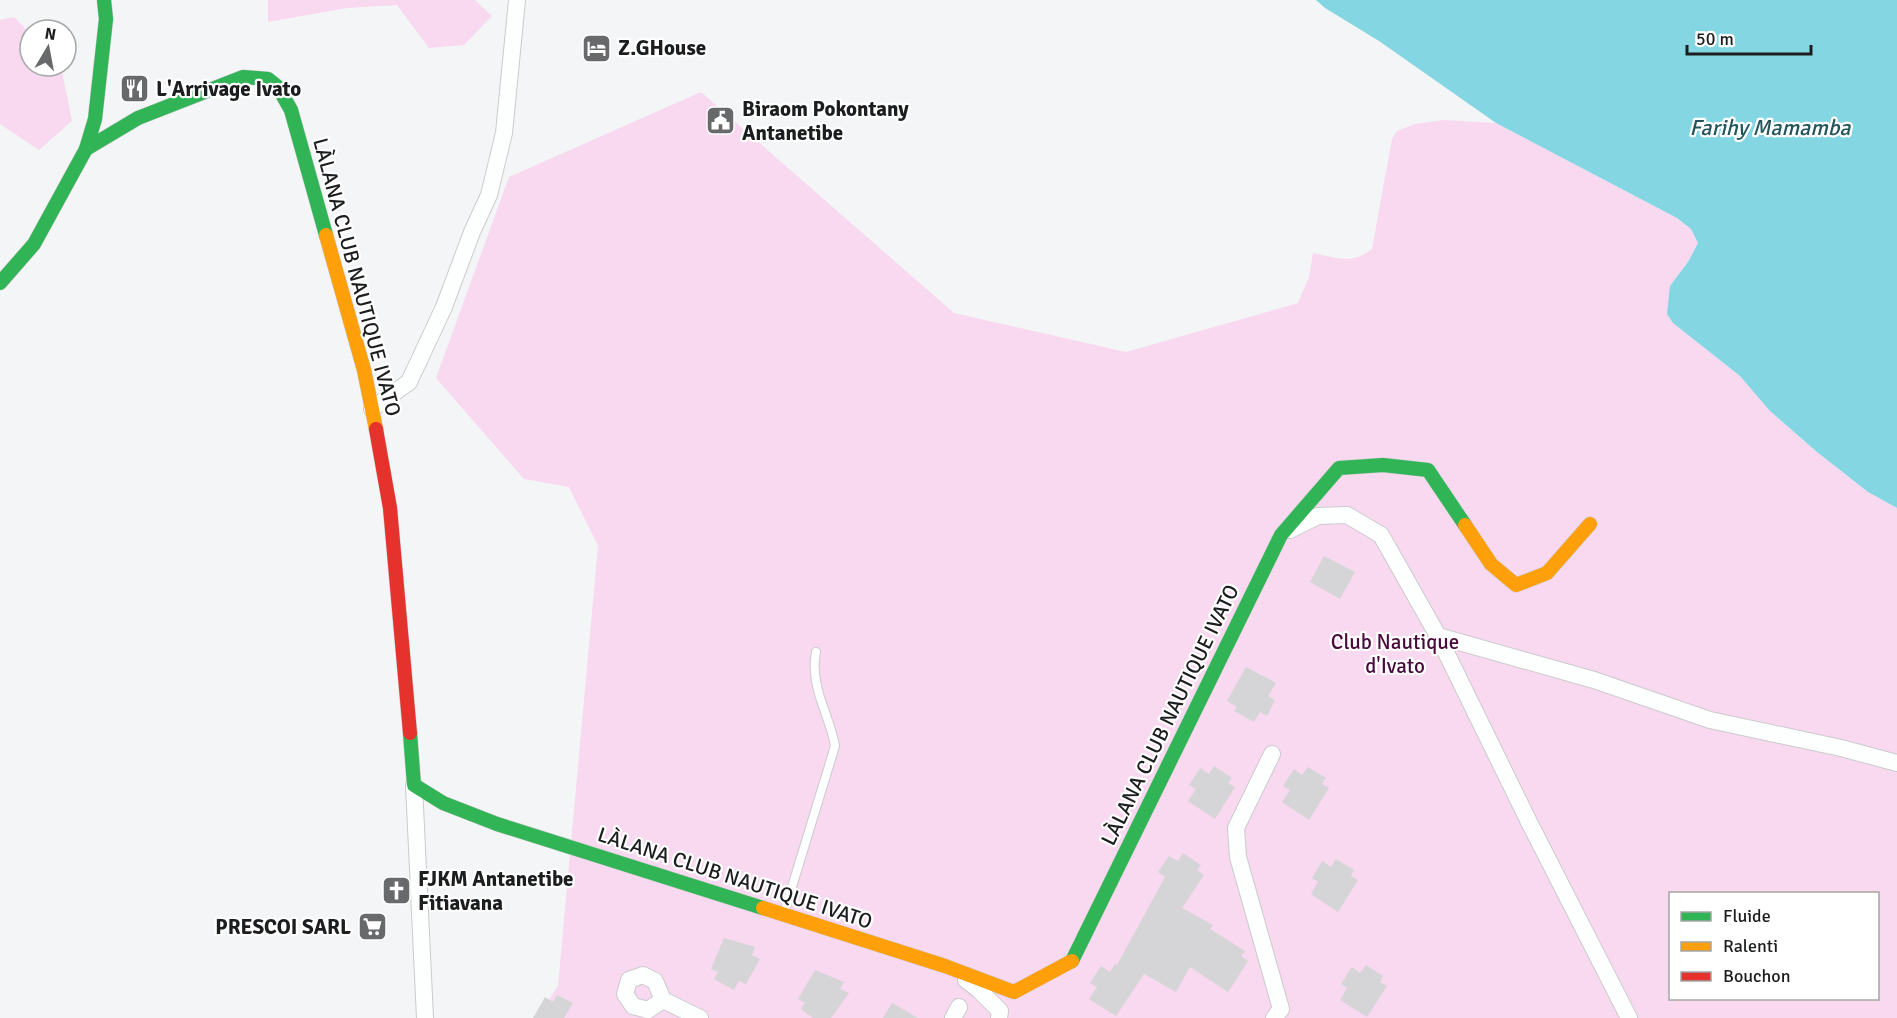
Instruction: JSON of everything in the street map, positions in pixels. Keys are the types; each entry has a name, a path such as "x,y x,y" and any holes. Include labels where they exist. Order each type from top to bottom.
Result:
{"street":[{"path":"0,283 34,244 86,149 95,119 106,19 104,0"},
{"path":"372,409 409,382 444,307 472,232 489,195 504,133 518,0"},
{"name":"LÀLANA CLUB NAUTIQUE IVATO","path":"86,149 138,118 243,77 261,75 273,81 283,94 291,110 347,306 372,409 390,508 399,634 414,784 427,795 497,824 952,969 1014,992 1072,961 1281,535 1339,468 1383,465 1428,470 1491,564 1516,585 1547,573 1590,524"},
{"path":"1281,535 1318,516 1347,515 1381,535 1438,636 1629,1018"},
{"path":"1438,636 1594,680 1710,720 1841,748 1897,763"},
{"path":"1272,754 1236,828 1238,857 1280,1015"},
{"path":"414,784 425,1018"},
{"path":"952,969 979,990 1000,1011 999,1018"},
{"path":"663,1000 700,1018"}],"lane":[{"path":"783,915 835,746 833,732 819,691 815,671 816,652"}],"green space":[{"path":"268,0 475,0 492,16 464,45 429,48 397,5 347,8 268,22"},
{"path":"14,17 18,21 18,78 63,78 72,121 39,150 0,124 0,20"},
{"name":"Club Nautique d'Ivato","path":"701,92 954,313 1126,352 1298,303 1309,277 1313,253 1351,259 1372,249 1392,139 1397,131 1415,124 1444,120 1496,123 1677,218 1691,229 1698,243 1688,262 1670,286 1673,323 1740,376 1769,410 1817,452 1868,492 1897,508 1897,1018 537,1018 558,986 598,546 569,487 524,479 436,378 509,177"}],"water":[{"name":"Farihy Mamamba","path":"1316,0 1897,0 1897,508 1868,492 1817,452 1769,410 1740,376 1673,323 1667,314 1670,286 1688,262 1698,243 1691,229 1677,218 1496,123"}],"building":[{"path":"1324,556 1355,572 1340,599 1310,582"},
{"path":"1246,667 1276,683 1268,696 1275,700 1267,716 1260,712 1254,722 1234,711 1237,707 1227,701"},
{"path":"1214,766 1232,778 1228,783 1235,787 1215,819 1188,801 1196,789 1189,785 1200,768 1209,774"},
{"path":"1308,767 1326,778 1322,784 1329,788 1309,820 1282,802 1290,790 1283,786 1294,769 1302,775"},
{"path":"1183,853 1201,865 1197,870 1204,875 1182,908 1213,925 1210,929 1245,951 1241,956 1248,961 1228,992 1190,967 1176,992 1144,974 1116,1016 1089,999 1097,987 1090,983 1101,966 1110,972 1115,964 1117,965 1165,877 1158,872 1169,856 1178,861"},
{"path":"1336,859 1354,870 1351,876 1358,880 1338,912 1311,894 1318,882 1312,878 1322,861 1331,867"},
{"path":"724,938 755,947 752,955 760,959 746,984 739,981 734,990 714,979 718,972 711,969"},
{"path":"1366,965 1383,976 1380,982 1387,986 1367,1017 1340,1000 1347,988 1341,984 1352,967 1360,973"},
{"path":"815,970 844,982 840,989 849,993 831,1018 813,1018 801,1009 805,1003 798,999"},
{"path":"557,995 573,1003 564,1018 533,1018 545,997 553,1002"},
{"path":"892,1003 918,1018 883,1018"}],"traffic: fast":[{"path":"0,283 34,244 86,149 95,119 106,19 104,0"},
{"path":"86,149 138,118 243,77 268,79 278,87 291,110 326,235"},
{"path":"1072,961 1281,535 1339,468 1383,465 1428,470 1465,525"},
{"path":"410,733 414,785 443,803 497,824 763,908"}],"traffic: slow":[{"path":"326,235 364,370 376,429"},
{"path":"1465,525 1491,564 1516,585 1547,573 1590,524"},
{"path":"763,908 945,966 1014,992 1072,961"}],"traffic: jam":[{"path":"376,429 390,508 410,733"}],"place":[{"name":"Z.GHouse","path":"597,48"},
{"name":"L'Arrivage Ivato","path":"135,89"},
{"name":"Biraom Pokontany Antanetibe","path":"721,121"},
{"name":"FJKM Antanetibe Fitiavana","path":"397,891"},
{"name":"PRESCOI SARL","path":"372,927"}]}
